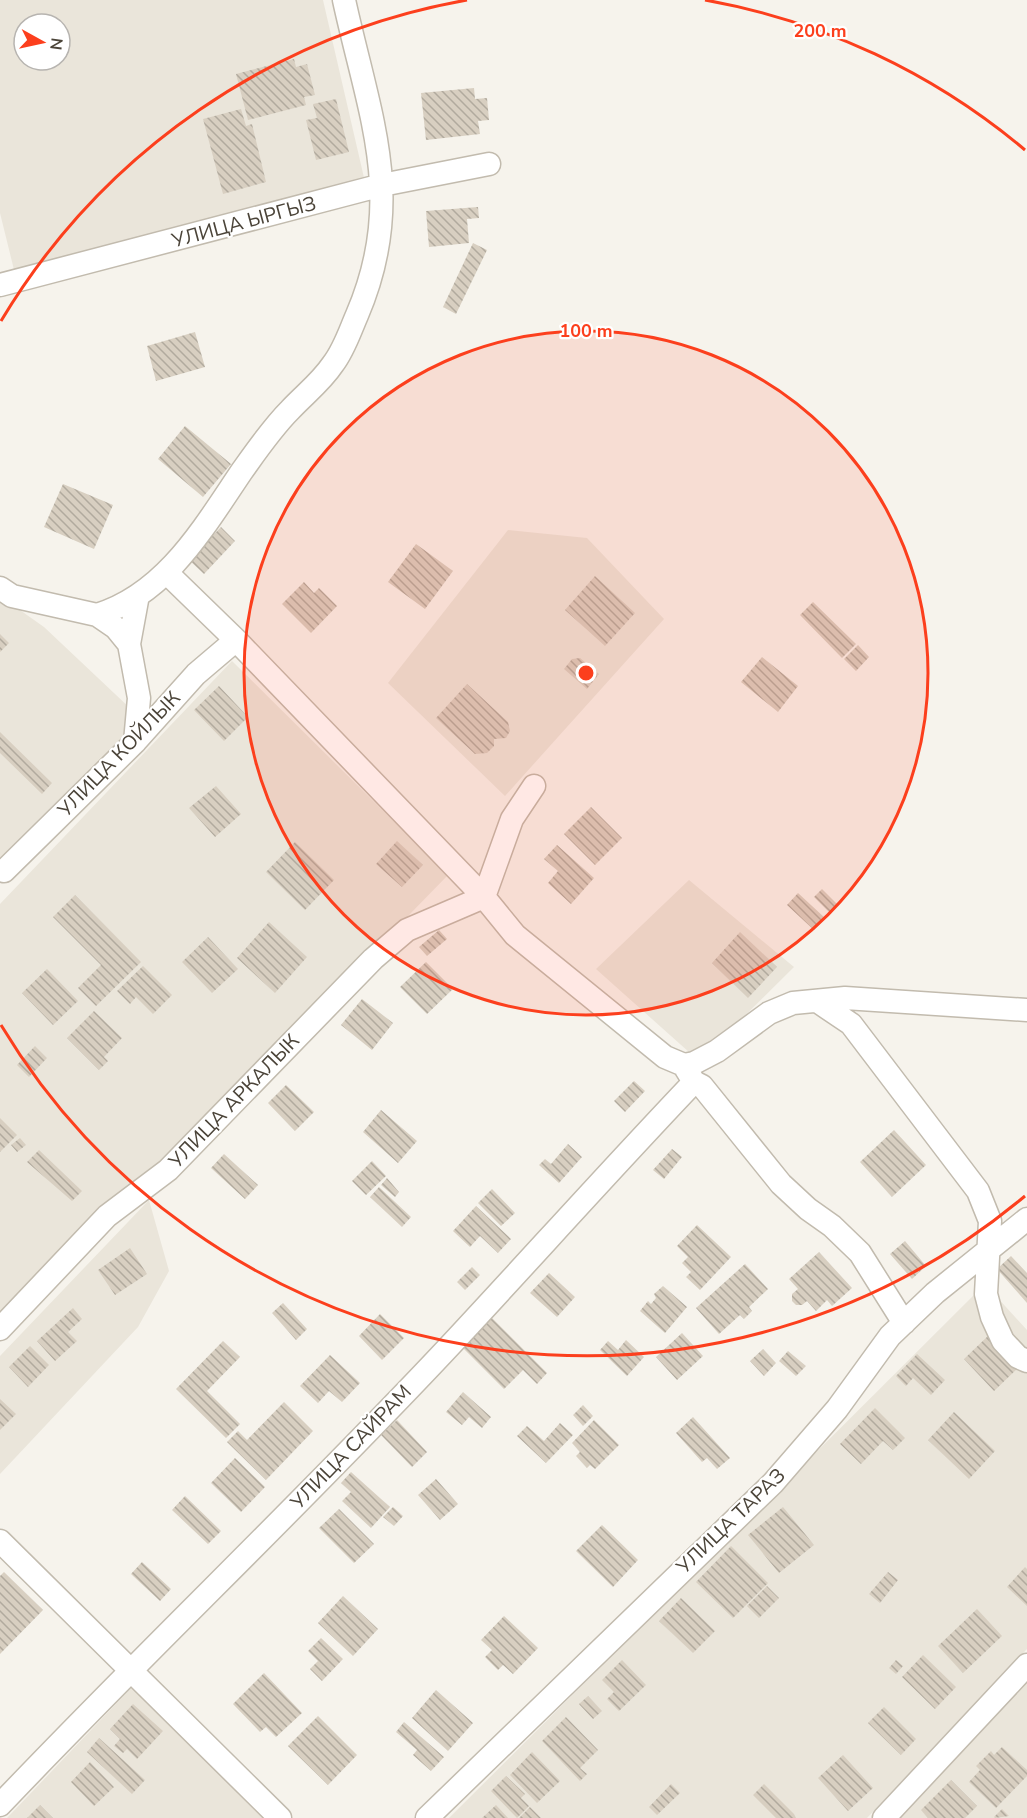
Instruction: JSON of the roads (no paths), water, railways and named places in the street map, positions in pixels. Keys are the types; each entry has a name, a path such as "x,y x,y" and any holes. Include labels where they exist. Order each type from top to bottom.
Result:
{"street":[{"path":"98,615 118,609 166,573 198,536 258,449 290,410 319,383 335,361 371,280 381,236 382,185 371,108 344,0"},
{"name":"УЛИЦА ЫРГЫЗ","path":"0,285 382,185 489,165"},
{"path":"166,573 236,640 484,897 516,935 665,1057 689,1073 702,1086 781,1184 808,1209 832,1226 860,1253 904,1323"},
{"path":"0,588 12,596 98,615 116,628 129,644"},
{"path":"135,742 139,698 129,644 138,595"},
{"name":"УЛИЦА КОЙЛЫК","path":"4,871 135,742 196,674 236,640"},
{"path":"484,897 512,819 534,786"},
{"name":"УЛИЦА АРКАЛЫК","path":"0,1329 107,1216 168,1170 373,959 407,930 484,897"},
{"path":"689,1073 769,1013 793,1003 845,998 1027,1010"},
{"path":"817,1001 851,1024 978,1191 990,1221 986,1294 992,1317 1003,1341 1017,1357 1027,1361"},
{"name":"УЛИЦА САЙРАМ","path":"0,1805 130,1669 192,1610 458,1338 689,1073"},
{"name":"УЛИЦА ТАРАЗ","path":"427,1818 773,1483 837,1409 890,1336 935,1293 1027,1219"},
{"path":"0,1541 280,1818"},
{"path":"884,1818 1027,1665"}]}
